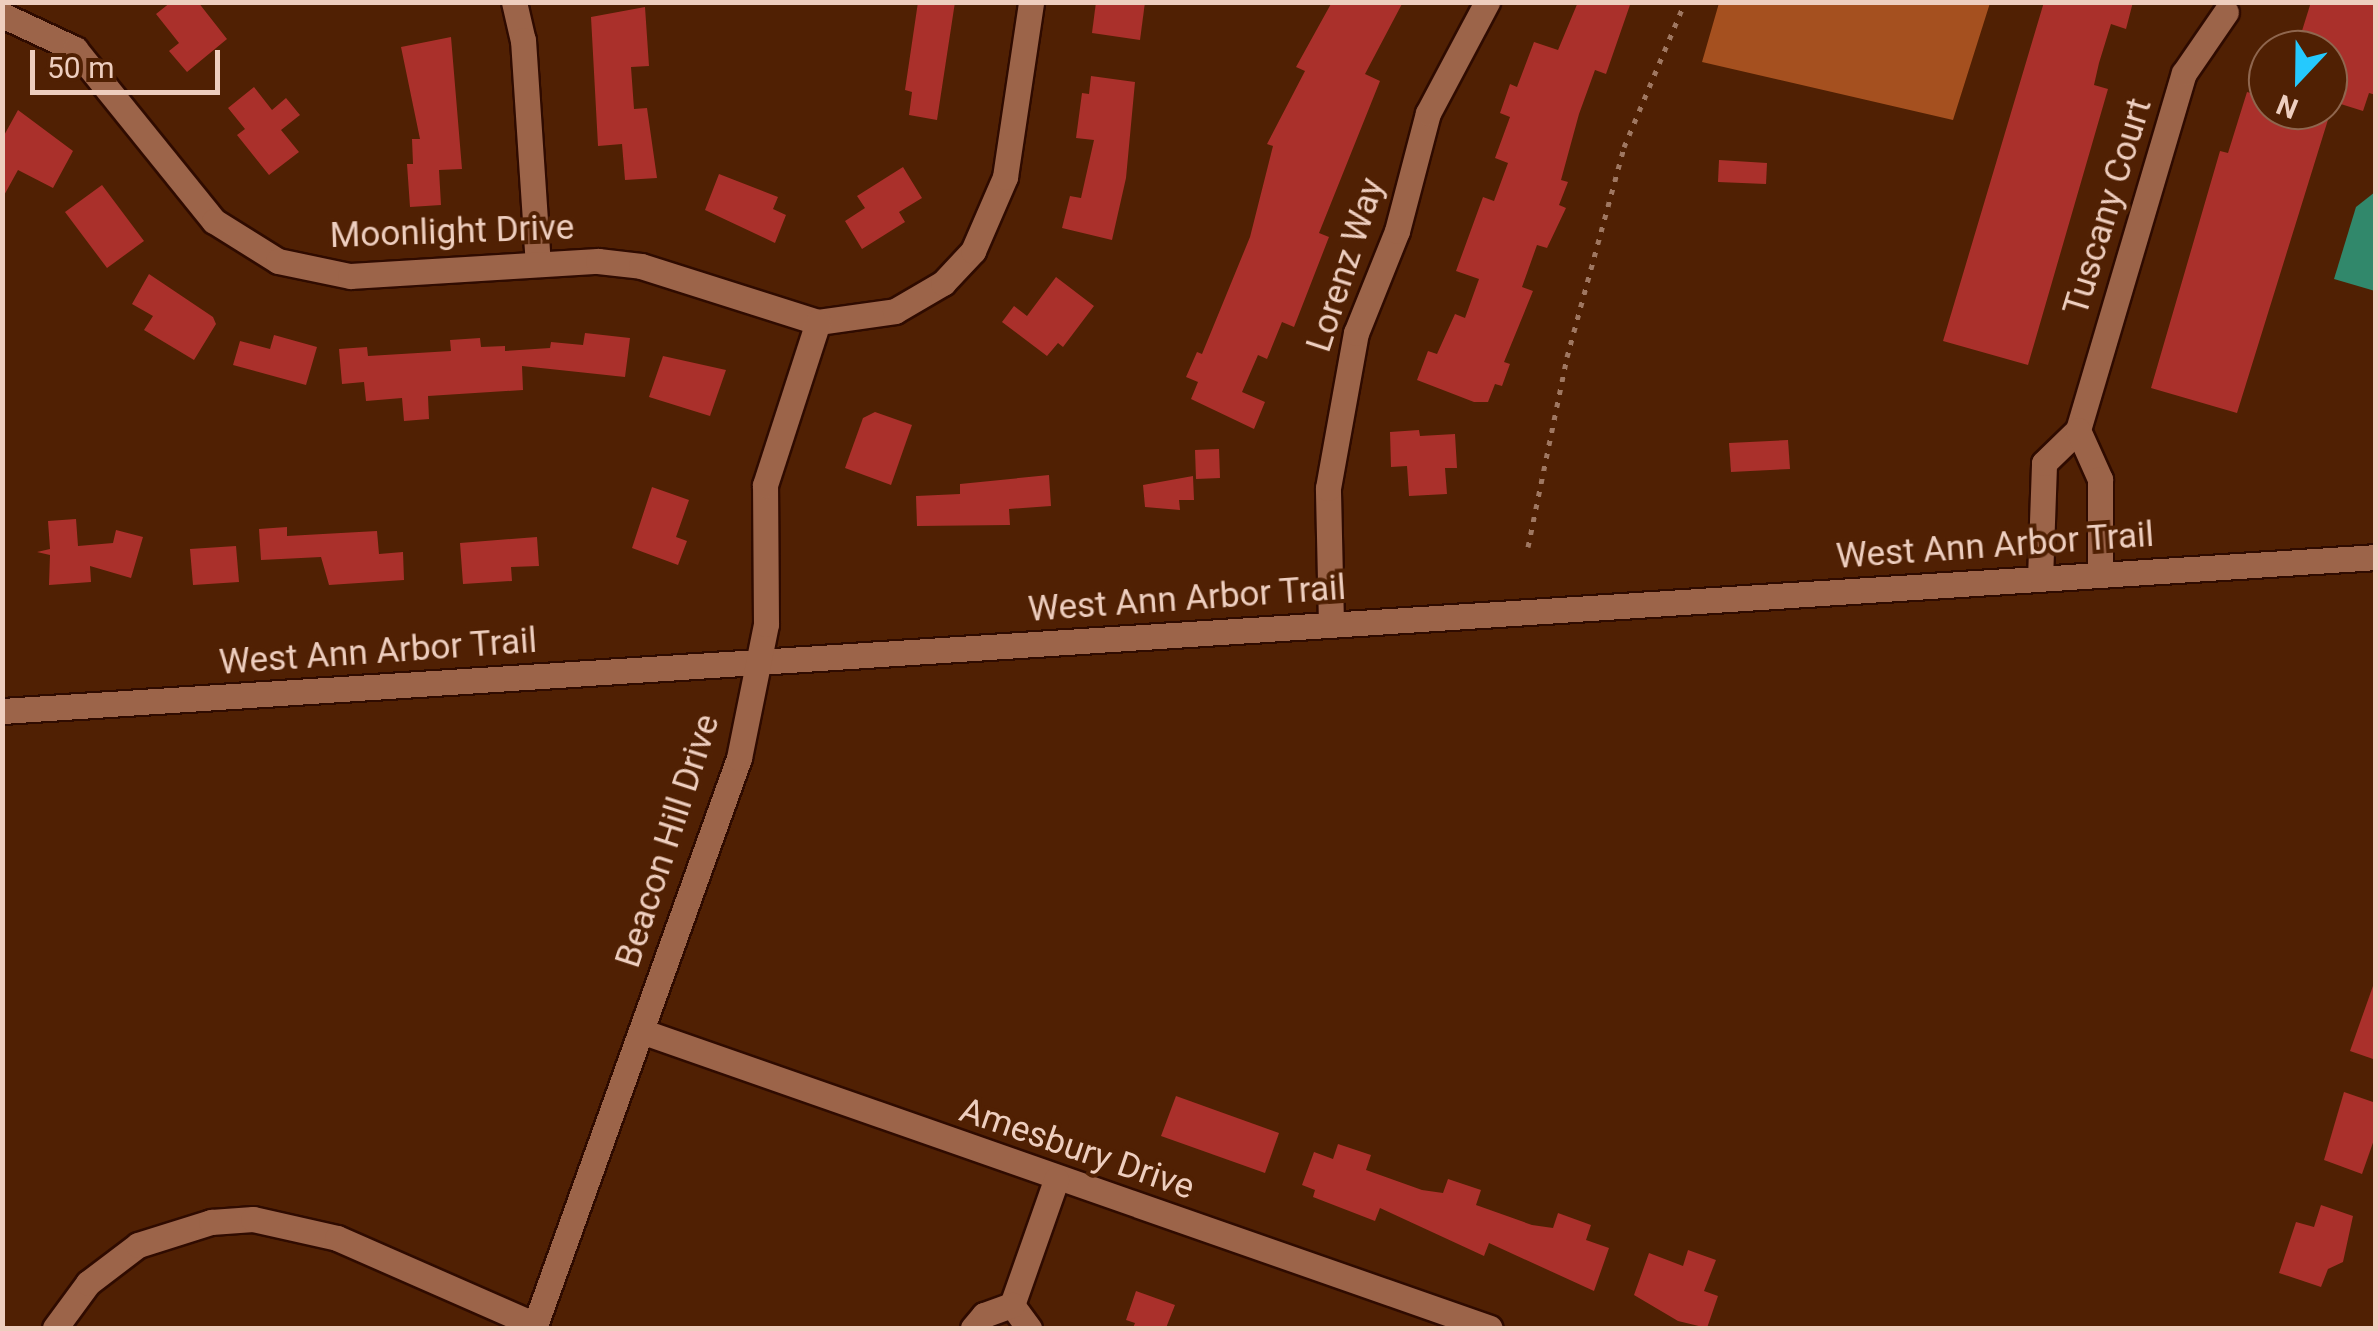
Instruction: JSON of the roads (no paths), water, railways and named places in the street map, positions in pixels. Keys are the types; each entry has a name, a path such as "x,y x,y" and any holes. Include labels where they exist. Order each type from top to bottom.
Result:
{"street":[{"path":"514,2 523,40 538,263"},
{"path":"818,322 895,311 943,283 973,251 1005,177 1030,2"},
{"name":"Lorenz Way","path":"1331,624 1328,488 1353,346 1397,232 1428,112 1487,2"},
{"name":"Tuscany Court","path":"2040,579 2044,463 2078,430 2184,73 2226,12"},
{"name":"Moonlight Drive","path":"2,15 74,50 214,221 278,261 350,276 538,263 641,266 818,322"},
{"name":"Beacon Hill Drive","path":"535,1327 739,758 766,624 764,485 818,322"},
{"path":"2078,430 2100,479 2100,575"},
{"name":"West Ann Arbor Trail","path":"2,711 2376,557"},
{"name":"Amesbury Drive","path":"641,1031 1442,1321 1490,1328"},
{"path":"1012,1305 1056,1180"},
{"path":"55,1328 88,1283 138,1245 175,1230 254,1219 336,1238 535,1327"},
{"path":"973,1328 984,1315 1012,1305"},
{"path":"1012,1305 1030,1328"}]}
